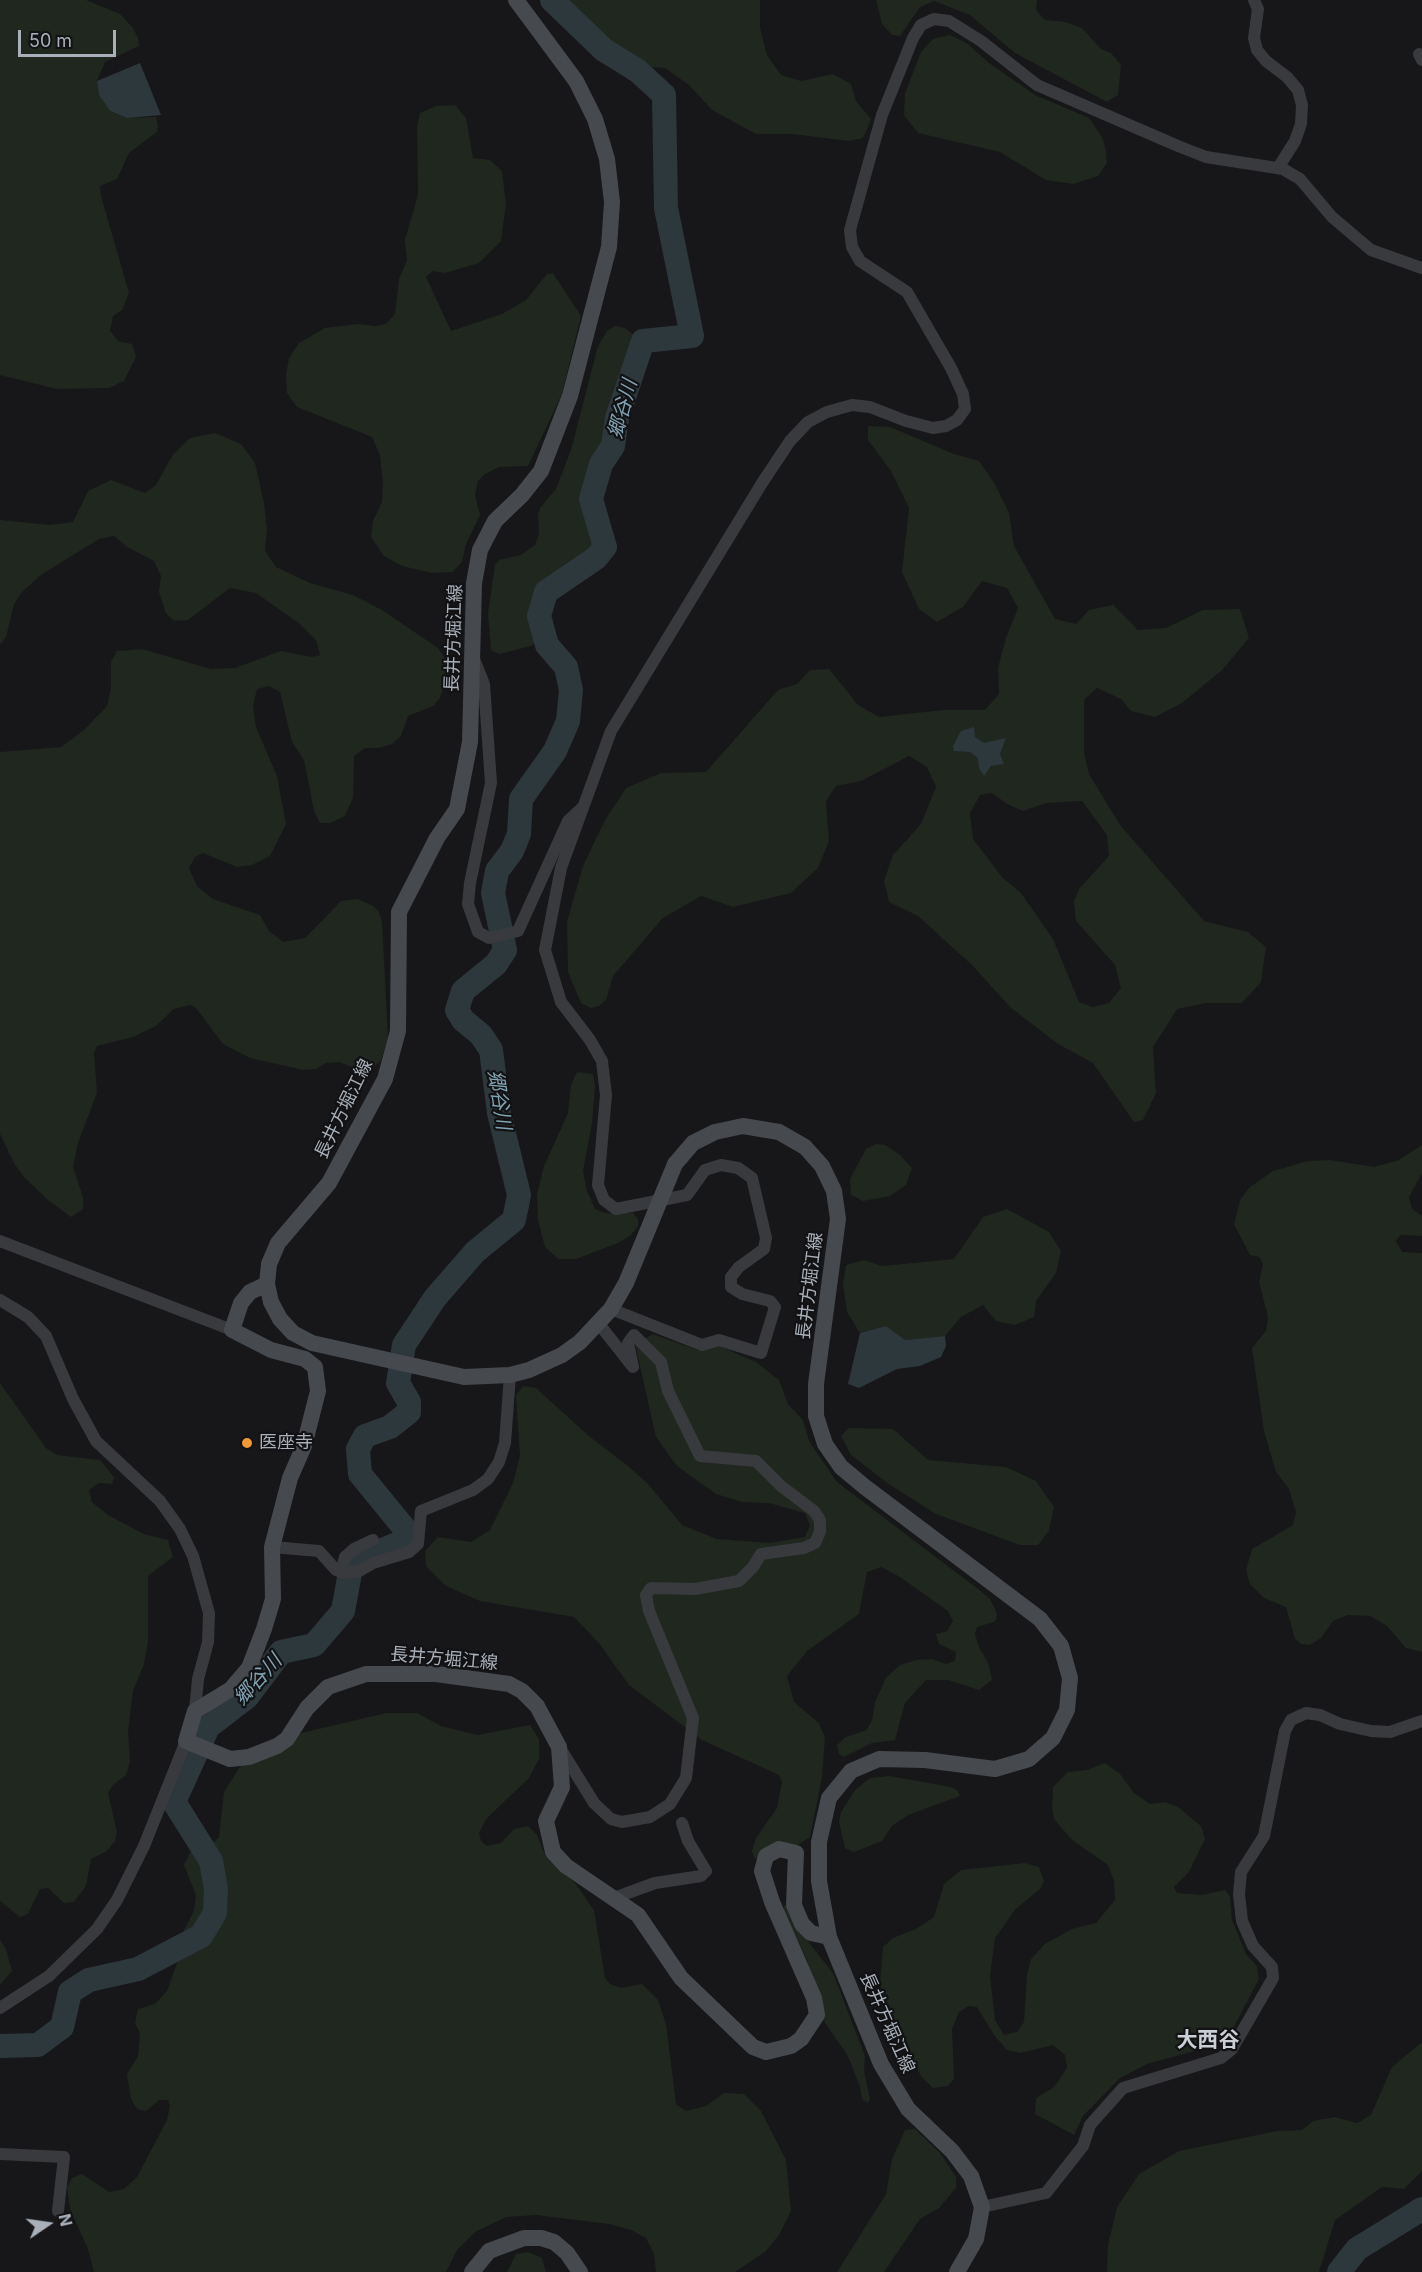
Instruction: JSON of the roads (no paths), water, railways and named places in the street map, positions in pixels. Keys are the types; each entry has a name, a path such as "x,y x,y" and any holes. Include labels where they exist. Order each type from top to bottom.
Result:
{"main road":[{"name":"長井方堀江線","path":"516,0 576,81 595,119 607,159 612,202 609,246 570,396 541,471 522,495 495,521 480,550 474,583 470,742 457,809 437,838 399,912 398,1031 385,1079 329,1183 278,1243 269,1264 267,1284 271,1302 280,1319 293,1333 312,1343 464,1377 510,1375 529,1370 562,1355 599,1324 611,1309 626,1283 675,1164 693,1143 715,1132 743,1126 779,1132 805,1147 822,1166 834,1191 838,1219 816,1384 816,1416 825,1444 841,1467 865,1487 1040,1619 1061,1646 1070,1678 1067,1710 1053,1738 1029,1759 995,1769 926,1760 879,1759 851,1772 830,1798 819,1842 822,1907 829,1937 881,2064 908,2109 952,2151 971,2176 982,2207 976,2240 957,2272"},
{"path":"189,1742 195,1711 231,1689 249,1668 273,1599 272,1547 290,1478 304,1446 318,1391 315,1367 306,1359 271,1350 232,1330 241,1303 250,1293 267,1284"},
{"name":"長井方堀江線","path":"189,1742 218,1756 230,1759 249,1756 278,1746 287,1739 307,1708 328,1687 366,1674 436,1674 509,1684 522,1691 537,1706 560,1747 562,1787 546,1821 553,1852 566,1866 638,1915 681,1978 753,2047 766,2052 780,2050 801,2039 817,2015 814,1998 772,1902 762,1871 766,1856 779,1849 796,1853 819,1842"},
{"path":"796,1853 794,1905 802,1924 811,1933 829,1937"},
{"path":"472,2272 489,2251 524,2238 541,2238 554,2242 567,2253 580,2272"}],"street":[{"path":"1254,0 1258,9 1254,38 1257,50 1266,61 1287,76 1298,90 1302,105 1301,124 1295,141 1278,168"},
{"path":"611,1309 702,1345 719,1340 761,1353 775,1307 770,1301 742,1294 731,1287 731,1277 739,1267 764,1249 766,1238 752,1178 738,1168 721,1165 705,1170 687,1195 616,1209 604,1200 598,1185 606,1095 602,1061 561,1002 545,950 561,868 611,730 790,441 808,422 826,412 852,405 870,407 906,422 933,428 952,423 965,409 963,394 951,368 907,292 860,261 852,247 850,230 882,115 913,38 921,26 934,20 949,21 981,41 1037,85 1178,146 1206,157 1278,168 1300,179 1332,217 1371,250 1422,268"},
{"path":"472,655 484,684 491,783 470,883 468,904 478,932 489,938 518,931 568,821 583,807"},
{"path":"0,1241 232,1330"},
{"path":"0,1300 28,1317 46,1336 73,1399 96,1441 160,1502 180,1529 193,1556 209,1613 208,1642 198,1680 195,1711"},
{"path":"560,1747 594,1803 611,1819 622,1822 650,1817 670,1804 686,1778 693,1718 649,1611 646,1595 651,1588 695,1589 739,1581 753,1568 761,1554 804,1548 815,1543 820,1532 820,1520 814,1511 781,1486 756,1461 700,1456 668,1391 661,1362 634,1335 628,1343 633,1367 599,1324"},
{"path":"272,1547 319,1551 328,1563 341,1572 359,1572 373,1563 409,1552 418,1544 421,1510 473,1490 488,1479 499,1462 505,1443 510,1375"},
{"path":"341,1572 345,1557 354,1549 373,1540"},
{"path":"982,2207 1046,2193 1083,2146 1090,2125 1123,2088 1221,2058 1232,2049 1273,1978 1272,1967 1253,1946 1242,1921 1239,1894 1241,1872 1264,1836 1285,1731 1291,1720 1306,1713 1320,1715 1340,1724 1390,1732 1422,1721"},
{"path":"0,2008 49,1976 74,1955 97,1929 117,1900 144,1846 189,1742"},
{"path":"614,1898 655,1882 701,1876 706,1871 688,1841 682,1823"},
{"path":"0,2154 64,2157 58,2211"}],"waterway":[{"name":"郷谷川","path":"0,2046 38,2045 62,2027 70,1992 89,1980 138,1969 201,1936 215,1913 216,1889 211,1861 174,1802 208,1727 247,1697 281,1652 314,1645 343,1611 352,1562 405,1541 405,1529 360,1474 358,1449 365,1436 390,1427 409,1412 409,1402 398,1383 404,1345 435,1298 475,1252 514,1220 519,1195 499,1113 491,1050 481,1035 463,1020 457,1010 463,991 496,964 505,950 493,893 497,871 512,851 519,834 521,799 555,751 568,721 571,690 566,667 547,645 539,616 546,592 596,558 605,547 591,499 601,464 613,446 617,418 643,341 692,336 666,208 664,95 638,71 604,50 552,0"},
{"path":"1339,2272 1357,2249 1422,2209"}],"place":[{"name":"医座寺","path":"247,1443"}],"district":[{"name":"大西谷","path":"1208,2041"}]}
